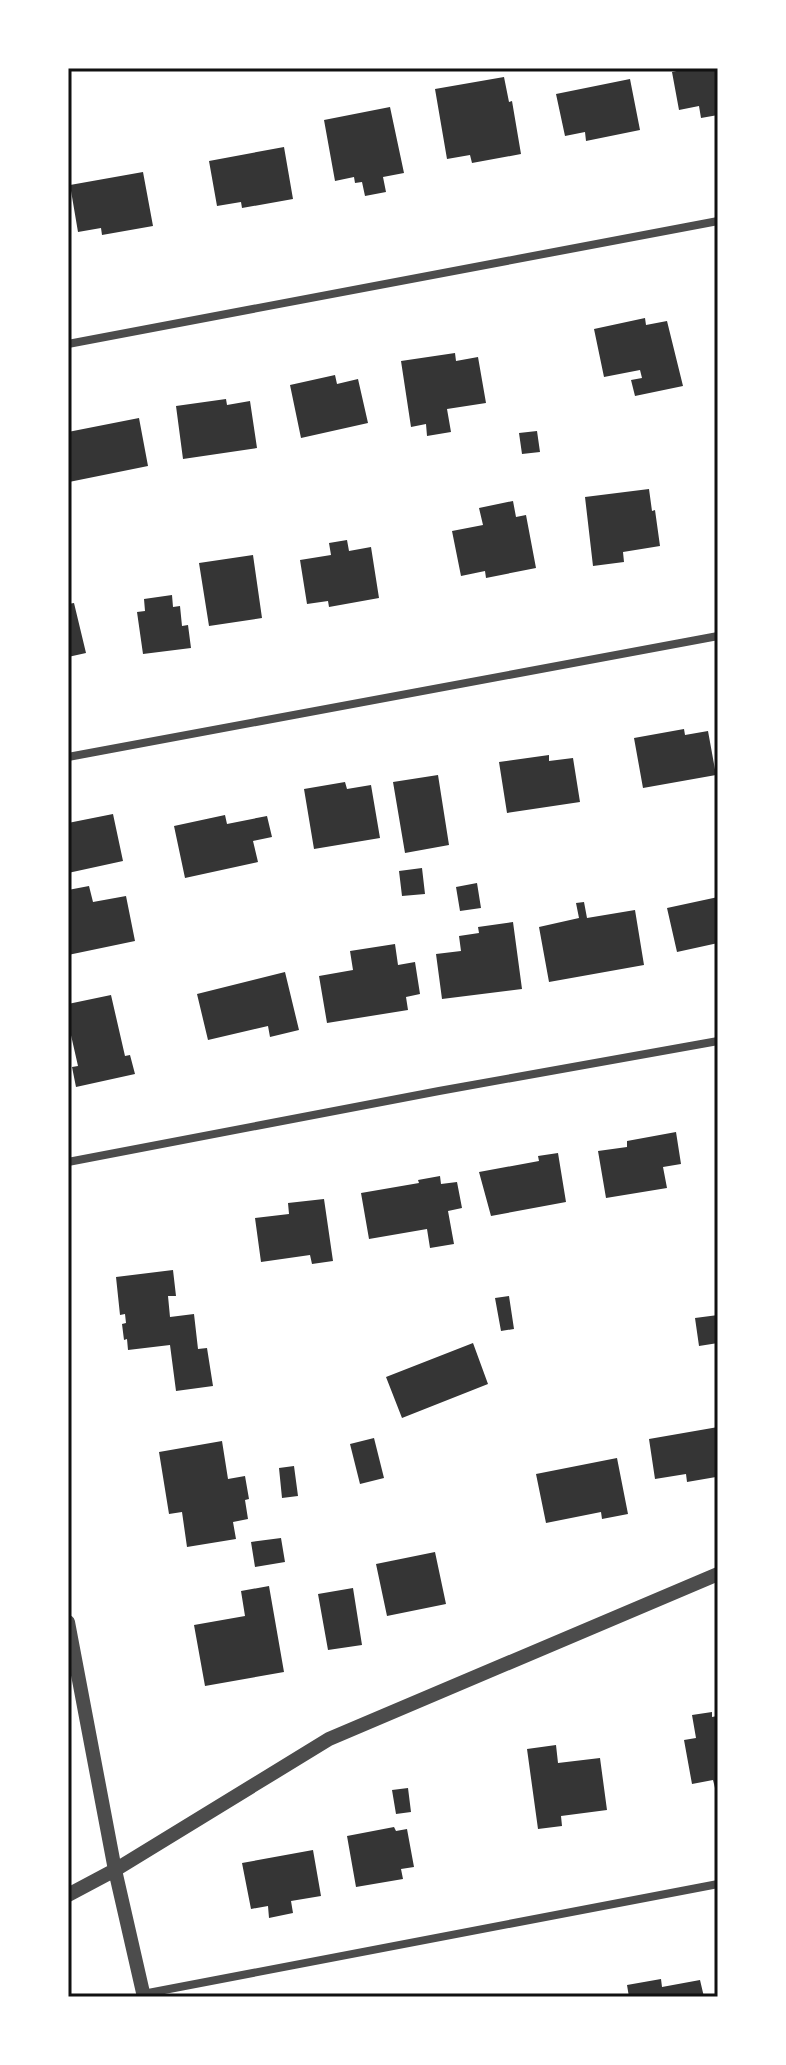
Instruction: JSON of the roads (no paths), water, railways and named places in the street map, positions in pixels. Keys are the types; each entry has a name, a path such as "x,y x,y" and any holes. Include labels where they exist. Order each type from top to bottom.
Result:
{"street":[{"path":"68,344 718,221"},
{"path":"68,757 718,636"},
{"path":"68,1162 718,1041"},
{"path":"68,1895 115,1870 329,1739 718,1574"},
{"path":"68,1622 115,1870 143,1995 718,1884"}]}
